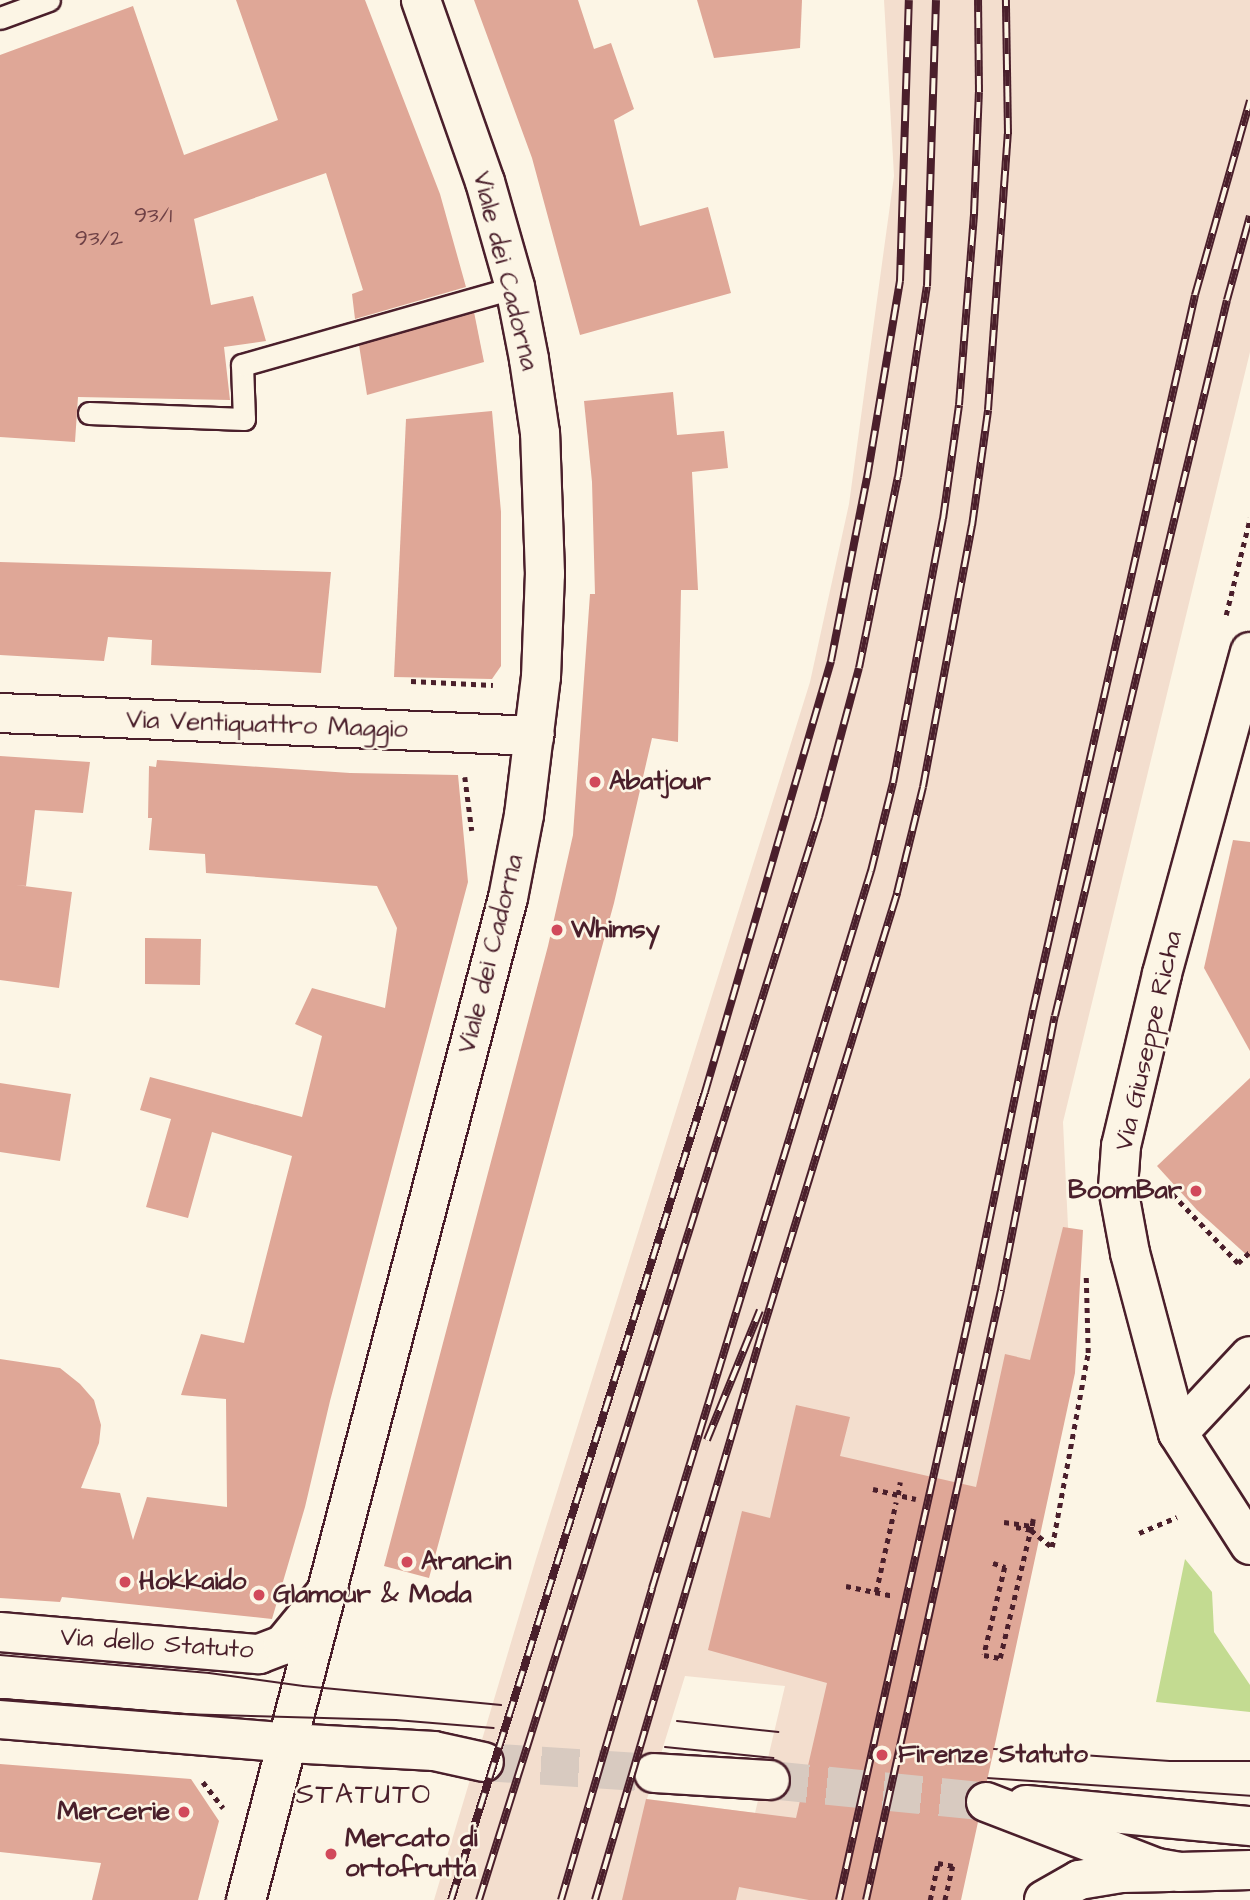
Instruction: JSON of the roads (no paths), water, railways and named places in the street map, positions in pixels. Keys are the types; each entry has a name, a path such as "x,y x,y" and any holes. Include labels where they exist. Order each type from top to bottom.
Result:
{"street":[{"name":"Viale dei Cadorna","path":"246,1900 508,898 535,736 545,574 540,433 515,287 462,109 421,0"},
{"name":"Via Giuseppe Richa","path":"1250,652 1162,974 1121,1146 1118,1188 1121,1214 1178,1433 1250,1545"},
{"name":"Via Ventiquattro Maggio","path":"0,713 535,736"},
{"path":"1178,1433 1250,1356"},
{"name":"Via dello Statuto","path":"0,1632 259,1654 283,1645 328,1589"},
{"path":"0,1718 289,1743 434,1751 484,1762"},
{"path":"654,1773 770,1780"},
{"path":"1179,1872 1143,1865 983,1802 1250,1826"},
{"path":"1044,1900 1066,1885 1094,1877 1250,1870"}],"lane":[{"path":"0,18 49,0"},
{"path":"89,413 244,419 242,365 515,287"}],"tunnel":[{"path":"484,1762 654,1773"},
{"path":"770,1780 979,1801"}],"tram line":[{"path":"0,1655 209,1673 303,1686 501,1705"},
{"path":"0,1700 179,1714 396,1720 494,1728"},
{"path":"677,1721 778,1732"},
{"path":"665,1747 773,1758"},
{"path":"994,1749 1170,1761 1250,1761"},
{"path":"988,1778 1250,1796"}],"railway":[{"path":"451,1900 705,1092 831,661 867,478 900,281 909,0"},
{"path":"479,1900 819,817 859,668 898,477 927,286 936,0"},
{"path":"561,1900 652,1588 871,871 893,783 943,519 959,405 974,214 979,92 978,0"},
{"path":"595,1900 760,1339 897,893 923,787 972,526 988,410 1008,134 1006,0"},
{"path":"839,1900 976,1285 1033,1010 1195,295 1250,101"},
{"path":"866,1900 1001,1290 1055,1016 1227,300 1250,216"},
{"path":"707,1440 760,1310"}],"place":[{"name":"Abatjour","path":"595,782"},
{"name":"Whimsy","path":"557,930"},
{"name":"BoomBar","path":"1196,1191"},
{"name":"Arancin","path":"407,1562"},
{"name":"Hokkaido","path":"125,1582"},
{"name":"Glamour & Moda","path":"259,1595"},
{"name":"Firenze Statuto","path":"882,1755"},
{"name":"Mercerie","path":"184,1812"},
{"name":"Mercato di ortofrutta","path":"331,1854"}],"district":[{"name":"STATUTO","path":"364,1795"}]}
